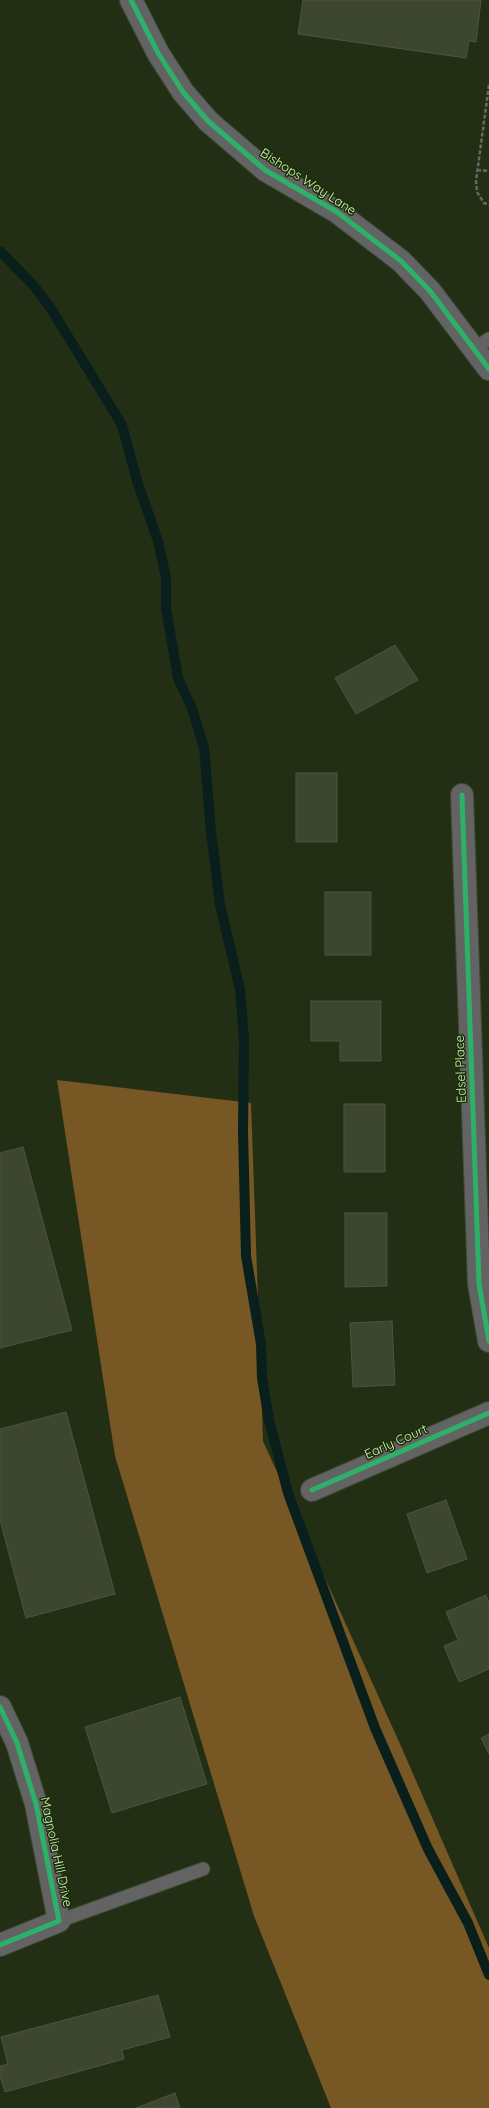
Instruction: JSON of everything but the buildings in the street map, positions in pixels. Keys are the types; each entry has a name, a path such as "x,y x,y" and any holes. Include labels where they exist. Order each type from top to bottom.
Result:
{"street":[{"name":"Bishops Way Lane","path":"131,0 158,53 183,92 208,121 265,170 337,212 401,261 481,344 489,369"},
{"name":"Edsel Place","path":"462,795 480,1284 489,1341"},
{"name":"Early Court","path":"312,1490 489,1413"},
{"name":"Magnolia Hill Drive","path":"0,1707 17,1743 36,1804 59,1921 0,1945"}],"lane":[{"path":"59,1921 203,1869"}],"path":[{"path":"489,85 477,170 477,192 484,203 489,205"},
{"path":"477,170 489,172"}],"shaded area":[{"path":"57,1080 251,1103 263,1441 400,1744 489,1948 489,2108 331,2108 254,1916 115,1456"}],"waterway":[{"path":"0,251 34,286 50,307 122,425 137,481 158,541 166,578 166,608 178,678 191,706 204,747 211,832 220,905 240,989 244,1040 243,1131 246,1256 261,1344 262,1378 269,1420 288,1493 375,1728 428,1849 468,1923 489,1975"}],"cycle path":[{"path":"131,0 158,53 183,92 208,121 265,170 337,212 401,261 430,291 489,369"},
{"path":"462,795 479,1284 489,1341"},
{"path":"312,1490 489,1413"},
{"path":"0,1707 17,1743 36,1804 59,1921 0,1945"}]}
